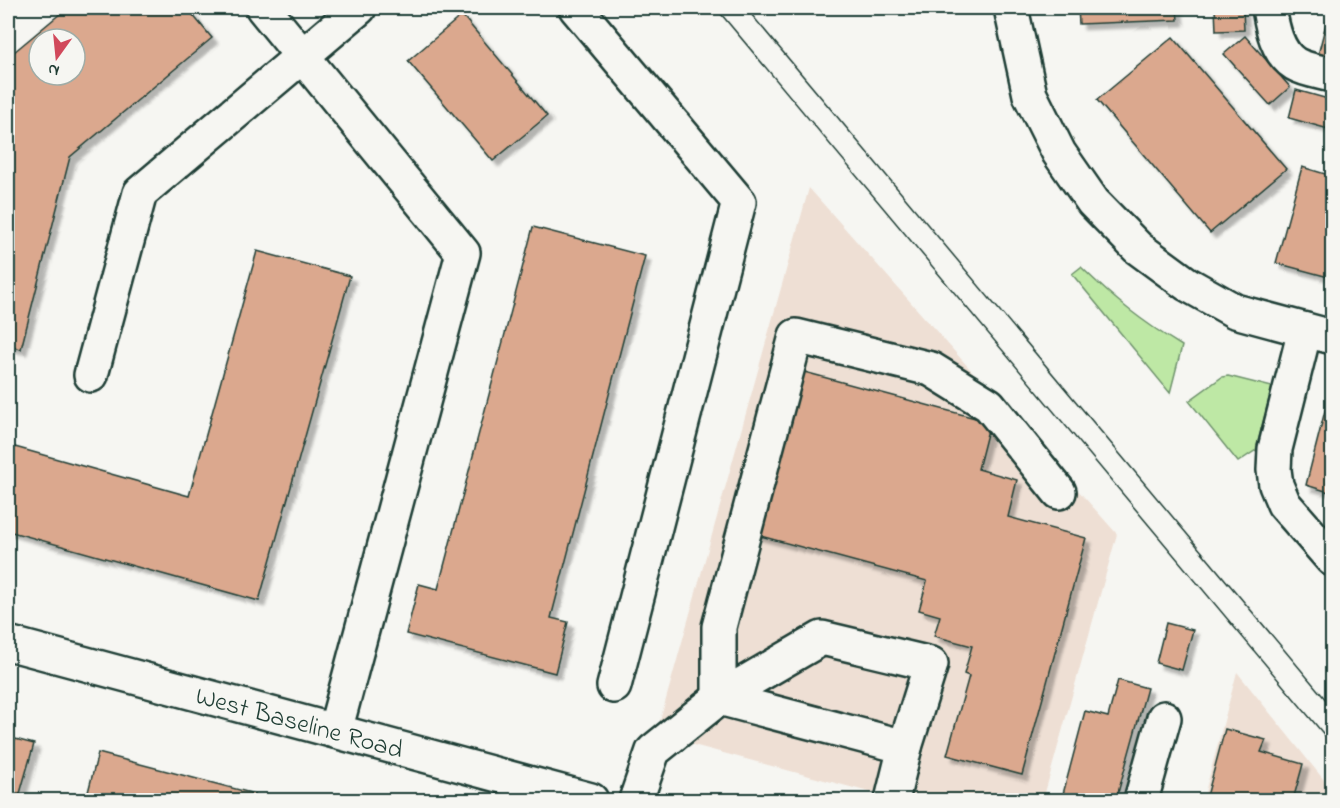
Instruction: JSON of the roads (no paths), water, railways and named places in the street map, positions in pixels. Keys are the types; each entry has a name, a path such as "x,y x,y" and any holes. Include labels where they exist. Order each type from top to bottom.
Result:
{"main road":[{"path":"263,8 463,253 334,731"},
{"path":"91,375 140,193 359,8"},
{"path":"576,8 739,202 614,686"},
{"path":"1011,8 1030,95 1059,153 1093,202 1138,248 1187,284 1235,311 1319,334 1275,449 1275,478 1284,504 1332,559"},
{"path":"1269,8 1272,28 1285,55 1295,64 1332,75"},
{"path":"719,698 719,627 796,336 931,369 989,405 1059,492"},
{"path":"636,801 653,752 719,698 822,638 931,664 905,747 892,801"},
{"name":"West Baseline Road","path":"8,643 591,801"},
{"path":"719,698 905,747"},
{"path":"1141,801 1164,718"}],"tram line":[{"path":"716,8 1332,744"},
{"path":"746,8 1332,707"}]}
